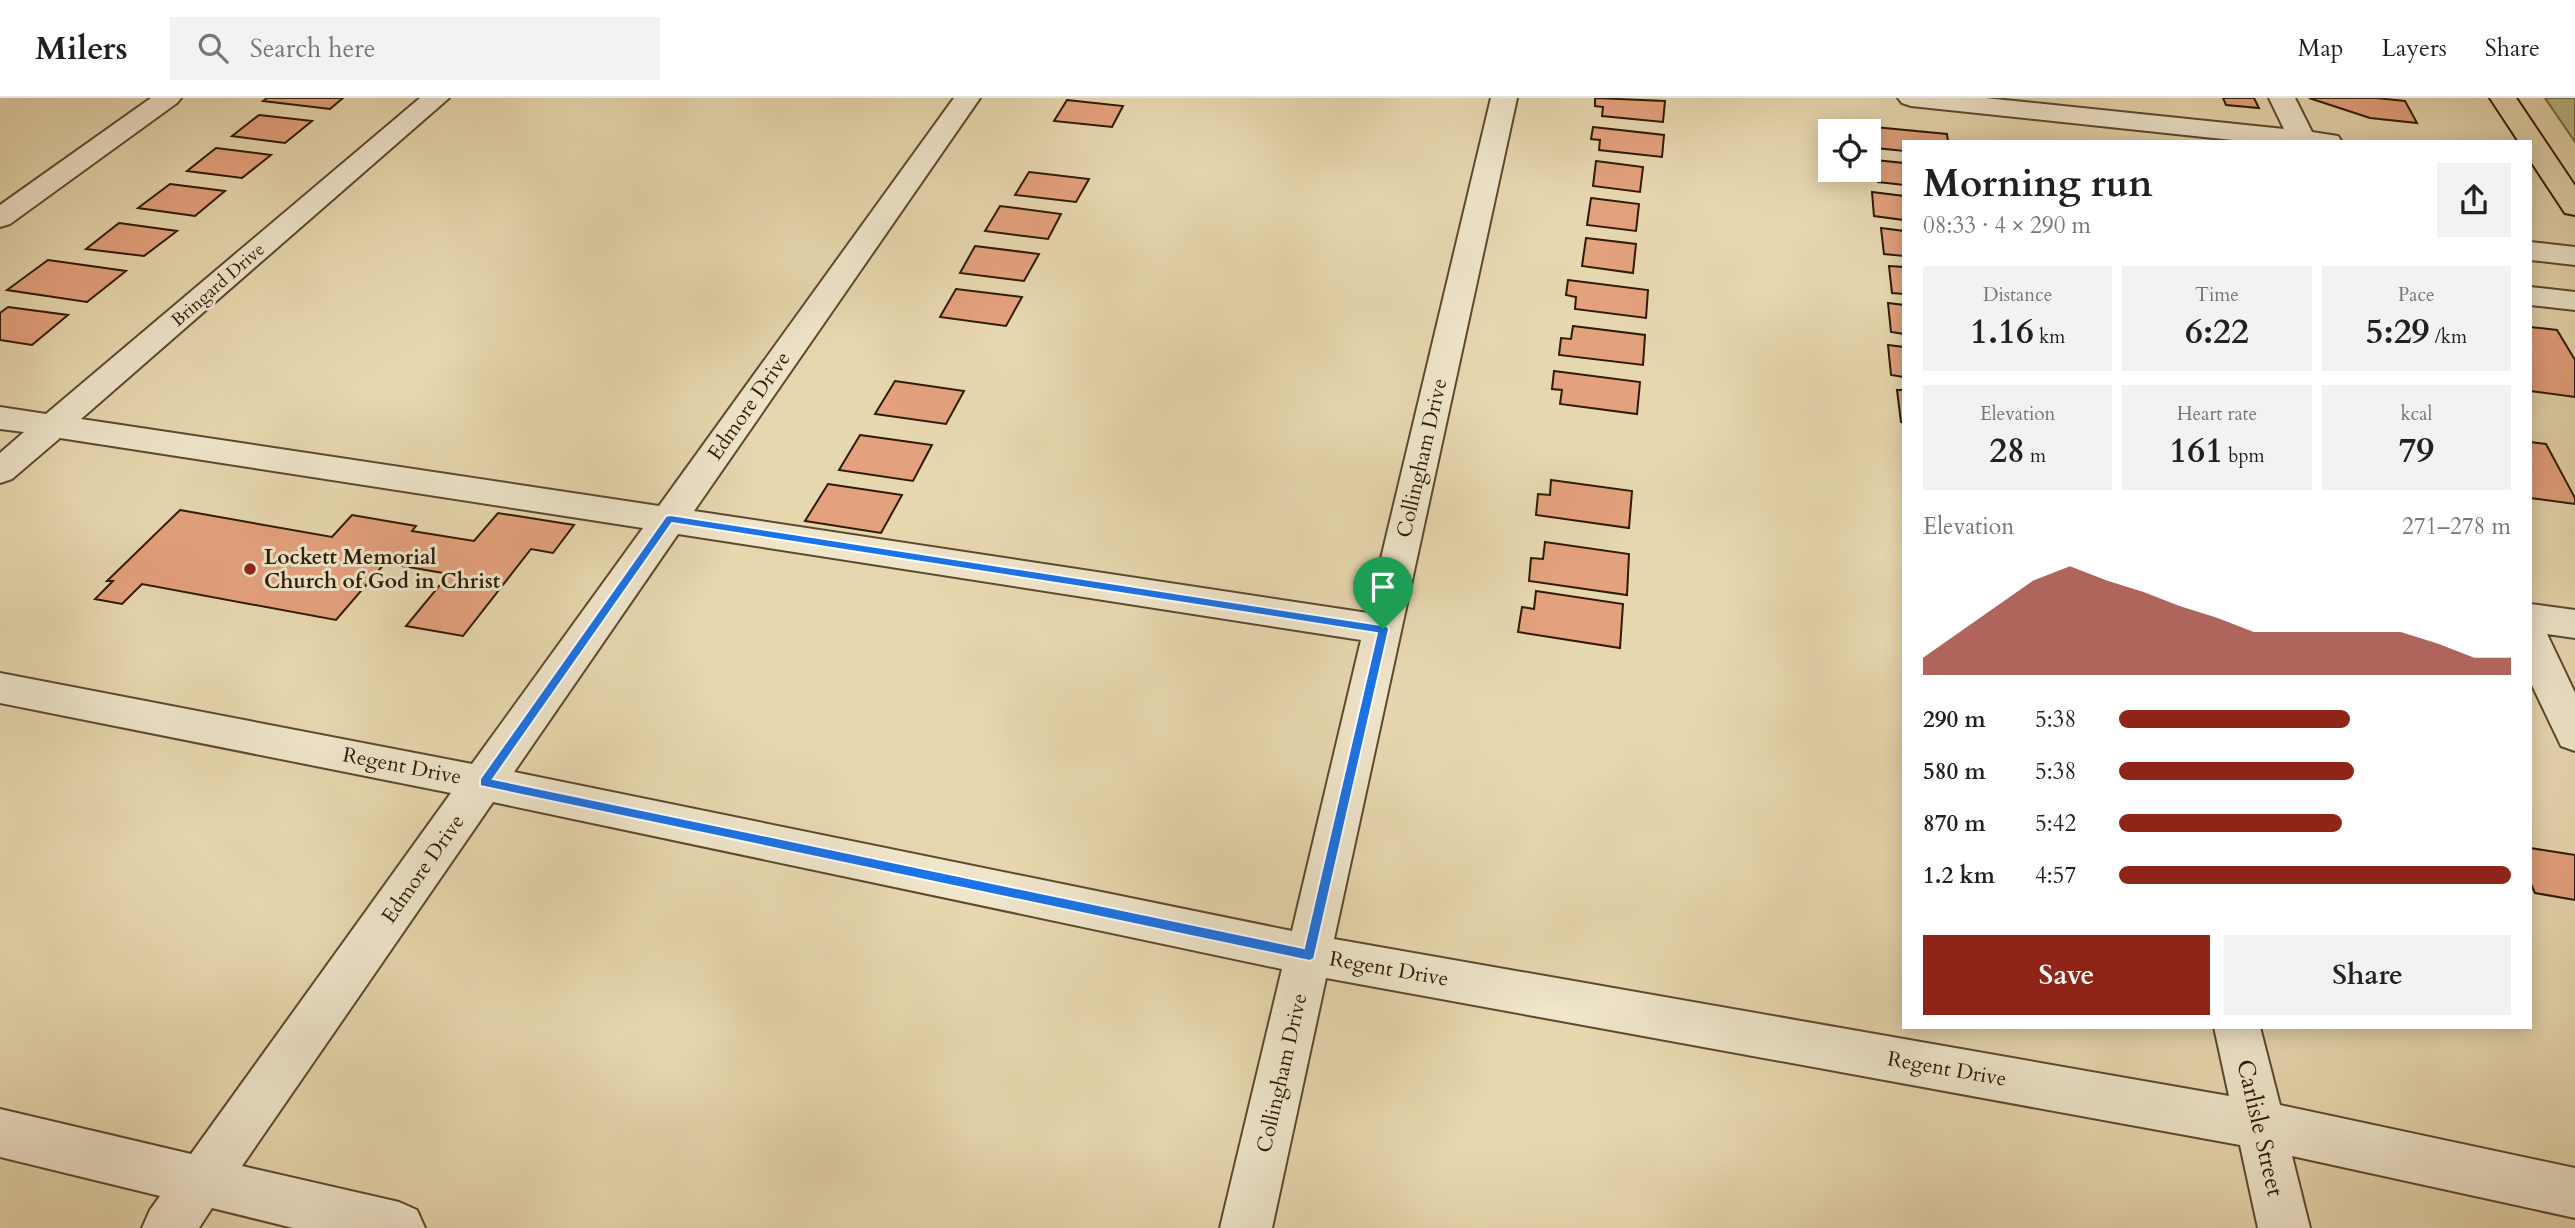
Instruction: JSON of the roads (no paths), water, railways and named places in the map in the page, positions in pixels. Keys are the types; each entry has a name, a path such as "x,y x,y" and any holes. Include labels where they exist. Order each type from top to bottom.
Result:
{"highway":[{"path":"2503,98 2526,140"},
{"path":"2539,164 2575,207"}],"street":[{"path":"0,218 168,98"},
{"name":"Bringard Drive","path":"0,471 436,98"},
{"name":"Edmore Drive","path":"168,1228 967,98"},
{"name":"Collingham Drive","path":"1246,1228 1504,98"},
{"path":"1911,98 2021,113 2302,140"},
{"path":"2282,98 2302,140"},
{"path":"2532,251 2575,256"},
{"path":"2532,296 2575,302"},
{"path":"0,418 1383,629"},
{"path":"2532,618 2575,624"},
{"path":"2532,642 2575,735"},
{"name":"Regent Drive","path":"0,688 484,783 1310,955 2260,1125 2575,1193"},
{"name":"Carlisle Street","path":"2237,1029 2284,1228"},
{"path":"0,1133 398,1228"}],"place":[{"name":"Lockett Memorial Church of God in Christ","path":"250,569"}]}
